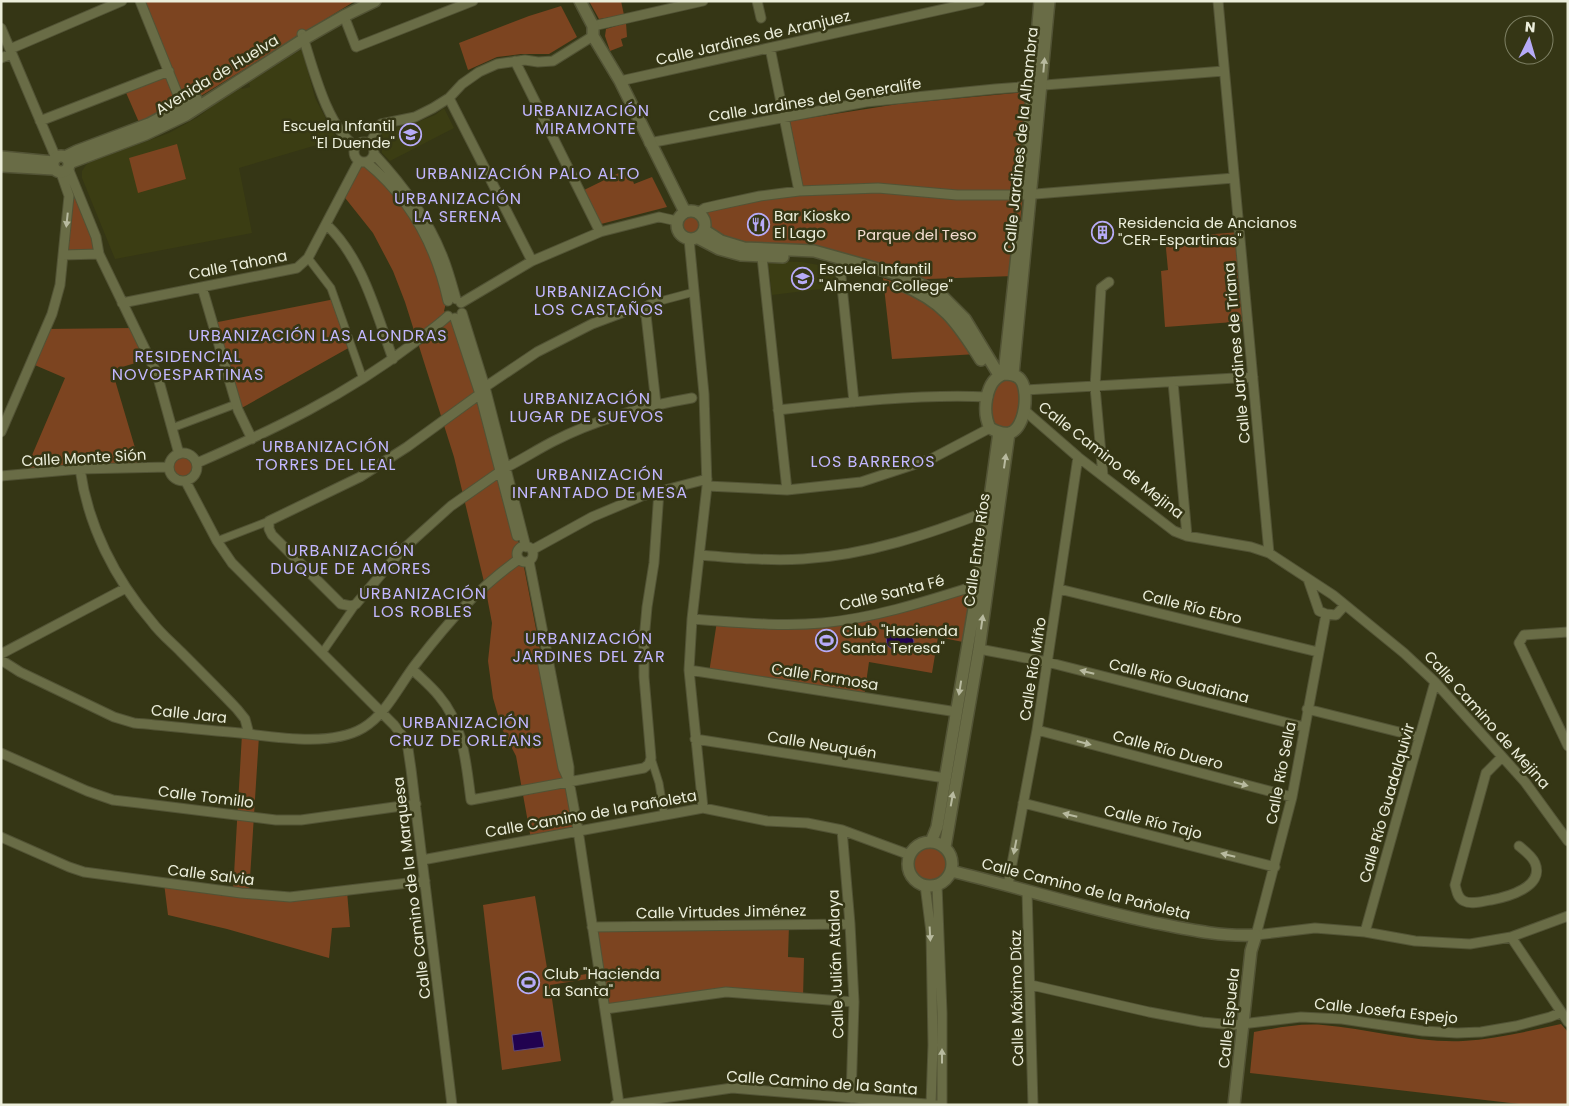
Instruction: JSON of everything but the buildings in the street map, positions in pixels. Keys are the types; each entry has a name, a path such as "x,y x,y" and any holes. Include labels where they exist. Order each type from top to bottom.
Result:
{"street":[{"path":"1,58 122,1"},
{"path":"140,1 185,111"},
{"name":"Avenida de Huelva","path":"1,166 61,164 146,134 356,4 375,1"},
{"path":"344,16 356,47 452,5 474,1"},
{"path":"580,1 593,31 620,81 686,215 704,220 697,236 694,292 704,394 707,482 692,619 689,670 703,808"},
{"path":"370,143 381,124 415,117 433,108 479,72 497,64 515,61 552,61 593,31 704,1"},
{"path":"757,1 761,18"},
{"name":"Calle Jardines de Aranjuez","path":"620,81 980,1"},
{"name":"Calle Jardines de la Alhambra","path":"1037,86 1040,1"},
{"name":"Calle Jardines de la Alhambra","path":"1002,376 1018,280 1037,86 1049,1"},
{"name":"Calle Jardines de Triana","path":"1218,1 1268,553"},
{"name":"Avenida de Huelva","path":"303,37 344,16 356,4"},
{"path":"1,28 40,121 96,237 99,254 157,374 179,454"},
{"path":"303,37 320,90 334,120 346,139 355,146"},
{"path":"770,48 799,191"},
{"path":"515,61 600,232"},
{"path":"40,121 169,71"},
{"name":"Calle Jardines del Generalife","path":"650,143 783,116 866,102 941,93 1224,71"},
{"path":"448,98 532,261"},
{"path":"197,463 252,439 321,405 393,359 455,316 463,308 455,301 444,281 437,261 418,222 392,185 354,153 355,146 362,141 373,146 374,154 407,192 426,221 444,258 455,301"},
{"path":"363,161 372,158 374,154"},
{"name":"Avenida de Huelva","path":"1,158 61,164"},
{"name":"Calle Tahona","path":"122,303 297,268 308,258 363,161"},
{"path":"1,432 52,314 60,285 69,196 61,164"},
{"path":"381,713 446,624 476,594 533,556 526,548 483,390 455,316 444,308 455,301 532,261 600,232 659,217 686,215 705,208 760,196 799,191 878,188 958,195 1027,195 1234,178"},
{"path":"686,215 677,227 683,237 697,236 744,248 814,251 896,274 940,294 965,319 1002,376"},
{"path":"326,224 345,245 358,268 393,359"},
{"path":"617,1104 605,1009 570,781 563,768 524,561 517,553 592,516 659,491 707,482 787,490 860,482 931,459 999,431 1016,430 1020,425 1024,410 1025,390 1020,378 1002,376 936,302 916,290 893,281 813,259 741,255 719,249 697,236"},
{"path":"63,255 99,254"},
{"path":"762,257 787,490"},
{"path":"308,258 331,288 363,379"},
{"path":"840,267 854,402"},
{"path":"1103,476 1096,387 1101,288 1109,282"},
{"path":"202,287 236,404 252,439"},
{"path":"640,310 649,304 694,292"},
{"path":"217,541 269,521 360,476 408,447 537,352 592,324 632,309 640,310 646,315 656,404"},
{"path":"999,431 986,415 989,387 1002,376"},
{"path":"1025,390 1253,377"},
{"path":"1173,382 1186,536"},
{"path":"778,410 854,402 952,396 988,397"},
{"path":"322,653 356,604 400,552 451,506 504,469 555,440 605,420 656,404 692,398"},
{"path":"172,428 236,404"},
{"name":"Calle Camino de Mejina","path":"1024,410 1078,457 1174,531 1186,536 1251,547 1268,553 1345,605 1404,652 1435,682 1544,807 1568,841"},
{"name":"Calle Entre Ríos","path":"931,842 937,827 978,585 999,431"},
{"name":"Calle Entre Ríos","path":"945,848 979,649 999,431"},
{"path":"187,453 191,455 197,463 197,473 186,482 173,478 169,467 171,460 179,454 187,453"},
{"name":"Calle Río Miño","path":"1008,885 1037,730 1078,457"},
{"name":"Calle Monte Sión","path":"1,476 80,469 169,467"},
{"path":"80,469 83,490 90,513 110,562 126,588 152,623 246,719 249,734"},
{"name":"Calle Camino de la Marquesa","path":"186,482 217,541 232,563 394,725 407,742 452,1105"},
{"path":"659,491 654,563 644,640 644,677 651,758 659,783 664,814"},
{"path":"700,555 757,560 804,559 840,554 892,544 988,511"},
{"path":"269,521 269,529 272,535 341,604 351,606 356,604"},
{"path":"1308,579 1318,610 1326,614 1336,615 1345,605"},
{"name":"Calle Santa Fé","path":"692,619 783,624 822,623 866,616 978,585"},
{"path":"1,654 126,588"},
{"name":"Calle Río Ebro","path":"1059,589 1318,652"},
{"name":"Calle Río Sella","path":"1256,935 1292,797 1326,614"},
{"path":"1568,632 1524,636 1519,642 1568,746"},
{"name":"Calle Río Guadiana","path":"979,649 1048,662 1304,727"},
{"name":"Calle Jara","path":"1,660 20,672 121,719 134,723 296,739 336,737 363,729 381,713"},
{"path":"412,669 440,697 456,724 462,744 471,800 644,768 649,764 651,758"},
{"name":"Calle Formosa","path":"689,670 956,712"},
{"name":"Calle Río Guadalquivir","path":"1365,932 1435,682"},
{"path":"1307,709 1419,737"},
{"name":"Calle Río Duero","path":"1037,730 1292,797"},
{"name":"Calle Neuquén","path":"695,739 945,778"},
{"name":"Calle Tomillo","path":"1,753 87,792 113,800 276,820 301,820 416,804"},
{"path":"1502,757 1486,773 1455,885 1458,896 1462,900 1469,902 1479,902 1509,896 1531,884 1537,874 1536,863 1519,846"},
{"name":"Calle Río Tajo","path":"1024,803 1275,867"},
{"name":"Calle Camino de la Pañoleta","path":"422,860 703,808 766,821 807,823 842,830 910,855"},
{"name":"Calle Julián Atalaya","path":"842,830 854,1002 851,1098"},
{"name":"Calle Salvia","path":"1,837 84,872 241,893 290,897 425,881"},
{"path":"931,842 945,848 952,858 951,871 948,877 937,885 925,885 916,881 910,874 908,864 910,855 915,848 931,842"},
{"name":"Calle Camino de la Pañoleta","path":"951,871 1109,913 1202,932 1237,936 1315,928 1365,932 1415,941 1470,944 1511,937 1568,916"},
{"path":"925,885 931,940 933,1036 937,1104"},
{"path":"937,885 942,1013 937,1104"},
{"name":"Calle Máximo Díaz","path":"1027,891 1033,1105"},
{"name":"Calle Virtudes Jiménez","path":"592,927 850,924"},
{"name":"Calle Espuela","path":"1234,1105 1251,951 1256,935"},
{"path":"1511,937 1560,1013 1568,1022"},
{"name":"Calle Josefa Espejo","path":"1031,984 1176,1017 1233,1025 1301,1017 1342,1018 1423,1031 1457,1033 1481,1032 1516,1026 1560,1013"},
{"path":"605,1009 726,992 854,1002"},
{"name":"Calle Camino de la Santa","path":"617,1104 732,1088 937,1104"}],"shaded area":[{"path":"302,49 315,98 337,139 239,168 252,233 115,259 82,178 82,171 86,165 169,133 198,117 240,85 242,89 250,87 249,82"},
{"name":"Escuela Infantil \"El Duende\"","path":"444,108 454,128 390,161 382,153 382,145 379,140 383,131 387,128 406,126 435,115"},
{"name":"Escuela Infantil \"Almenar College\"","path":"768,261 802,262 835,268 836,287 772,295"},
{"path":"893,632 898,635 912,637 914,641 911,652 893,650 887,645 886,636"},
{"path":"541,1031 544,1047 514,1051 512,1035"}],"green space":[{"path":"140,1 355,1 183,107 141,127 124,88 169,71"},
{"path":"589,1 621,1 624,15 599,19"},
{"path":"561,6 577,37 549,54 521,54 497,57 468,70 459,43 529,16"},
{"path":"626,23 627,37 621,39 623,46 610,51 605,36 606,29"},
{"path":"1026,92 1018,190 803,187 790,121 898,104"},
{"path":"177,144 186,179 138,193 129,158"},
{"path":"363,162 418,222 446,303 444,311 452,318 501,471 520,548 517,556 523,562 563,768 578,830 531,839 516,756 502,729 493,698 488,661 492,623 454,457 405,302 393,271 373,233 342,194"},
{"path":"629,168 634,184 652,177 667,207 601,224 584,190"},
{"path":"65,171 99,254 63,255"},
{"name":"Parque del Teso","path":"799,191 1023,195 1014,276 928,279 918,283 814,251 721,241 705,225 704,220 697,213"},
{"path":"687,215 695,215 702,222 702,230 695,237 687,237 680,230 680,222"},
{"path":"1239,232 1248,321 1165,327 1161,271 1168,270 1165,238"},
{"path":"883,278 916,290 936,302 977,354 892,359"},
{"path":"335,299 352,346 238,410 213,323"},
{"path":"134,328 149,359 112,370 141,468 24,474 65,378 30,363 45,329"},
{"path":"1020,378 1020,425 999,432 986,415 993,380"},
{"path":"179,456 187,456 194,463 194,471 187,478 179,478 172,471 172,463"},
{"name":"Club \"Hacienda Santa Teresa\"","path":"978,585 968,643 938,637 932,673 869,662 864,697 709,673 717,621 783,624 866,616"},
{"path":"242,734 259,736 249,894 290,897 347,891 350,927 332,928 329,958 227,929 168,915 164,883 233,892"},
{"path":"931,847 938,848 943,852 947,857 947,871 943,876 938,880 931,881 924,880 919,876 915,871 914,864 915,857 919,852 924,848"},
{"path":"535,896 549,980 599,972 592,927 789,925 788,957 804,958 803,998 726,992 605,1009 600,977 550,985 561,1061 502,1070 483,905"},
{"path":"1561,1024 1568,1032 1568,1105 1529,1105 1250,1073 1254,1032 1306,1025 1323,1025 1410,1038 1463,1041 1500,1037"}],"place":[{"name":"Escuela Infantil \"El Duende\"","path":"411,135"},
{"name":"Bar Kiosko El Lago","path":"758,225"},
{"name":"Residencia de Ancianos \"CER-Espartinas\"","path":"1102,232"},
{"name":"Escuela Infantil \"Almenar College\"","path":"803,278"},
{"name":"Club \"Hacienda Santa Teresa\"","path":"826,640"},
{"name":"Club \"Hacienda La Santa\"","path":"528,983"}],"district":[{"name":"URBANIZACIÓN MIRAMONTE","path":"586,119"},
{"name":"URBANIZACIÓN PALO ALTO","path":"528,173"},
{"name":"URBANIZACIÓN LA SERENA","path":"458,207"},
{"name":"URBANIZACIÓN LOS CASTAÑOS","path":"599,300"},
{"name":"URBANIZACIÓN LAS ALONDRAS","path":"318,335"},
{"name":"RESIDENCIAL NOVOESPARTINAS","path":"188,365"},
{"name":"URBANIZACIÓN LUGAR DE SUEVOS","path":"587,407"},
{"name":"URBANIZACIÓN TORRES DEL LEAL","path":"326,455"},
{"name":"LOS BARREROS","path":"873,461"},
{"name":"URBANIZACIÓN INFANTADO DE MESA","path":"600,483"},
{"name":"URBANIZACIÓN DUQUE DE AMORES","path":"351,559"},
{"name":"URBANIZACIÓN LOS ROBLES","path":"423,602"},
{"name":"URBANIZACIÓN JARDINES DEL ZAR","path":"589,647"},
{"name":"URBANIZACIÓN CRUZ DE ORLEANS","path":"466,731"}]}
